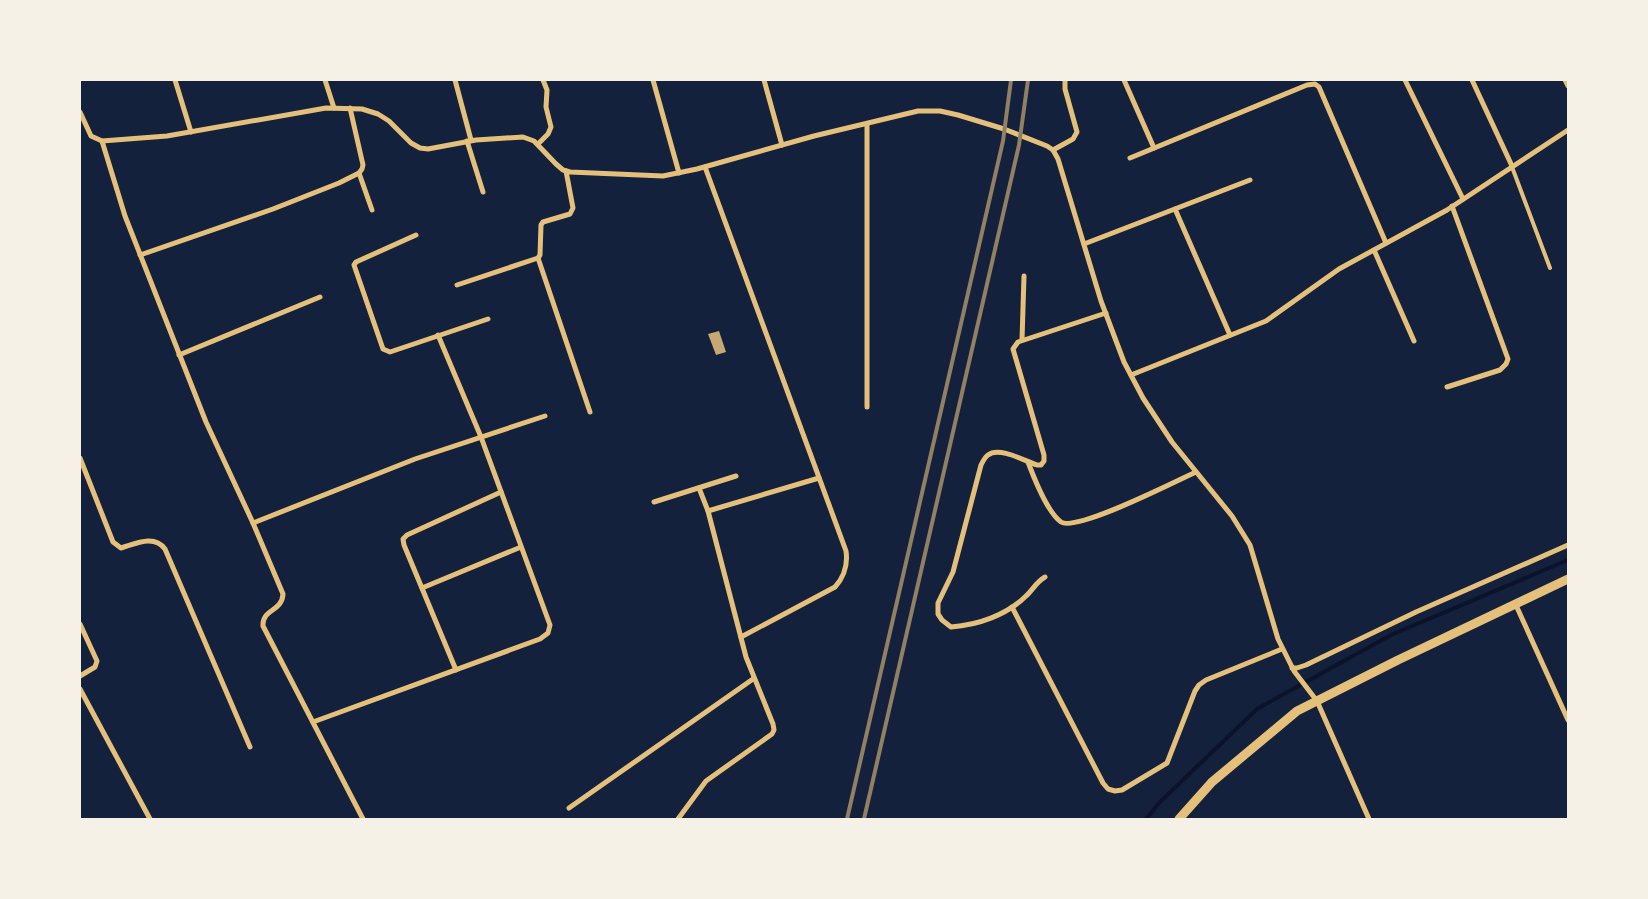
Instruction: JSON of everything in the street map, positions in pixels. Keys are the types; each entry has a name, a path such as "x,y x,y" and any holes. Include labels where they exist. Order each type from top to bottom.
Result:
{"street":[{"path":"175,80 192,132"},
{"path":"325,80 334,108"},
{"path":"455,80 483,192"},
{"path":"538,144 548,134 551,127 546,108 547,90 543,80"},
{"path":"653,80 678,173"},
{"path":"764,80 782,145"},
{"path":"1053,150 1073,139 1077,132 1065,89 1065,80"},
{"path":"1124,80 1154,148"},
{"path":"1405,80 1464,199"},
{"path":"1472,80 1512,166"},
{"path":"1565,80 1568,86"},
{"path":"1130,158 1307,85 1315,84 1319,87 1386,243"},
{"path":"80,112 91,136 102,141 167,136 326,108 362,109 378,114 389,121 411,143 420,148 428,149 469,140 523,138 538,144 556,164 566,171 656,176 705,167 782,145 918,111 940,111 958,115 1004,129 1047,146 1053,150 1058,159 1106,313 1124,362 1142,398 1172,442 1232,516 1250,545 1282,649 1293,669 1317,701 1369,819"},
{"path":"140,254 273,209 339,183 359,173 363,165 350,108"},
{"path":"866,124 866,407"},
{"path":"1131,375 1266,321 1322,280 1464,199 1568,130"},
{"path":"102,141 125,216 179,355 206,422 253,523 283,594 282,601 278,607 266,614 263,626 363,819"},
{"path":"705,167 846,551 845,569 841,580 835,587 741,637"},
{"path":"457,285 538,258 541,252 541,224 570,214 573,208 566,171"},
{"path":"359,173 372,210"},
{"path":"1084,244 1250,180"},
{"path":"1448,387 1500,370 1508,359 1452,206"},
{"path":"1175,209 1230,335"},
{"path":"416,235 356,262 354,268 383,349 390,352 488,319"},
{"path":"1374,250 1414,341"},
{"path":"538,258 590,412"},
{"path":"1022,340 1024,276"},
{"path":"179,355 320,296"},
{"path":"1045,577 1037,582 1026,596 995,617 951,627 938,614 938,602 953,572 981,464 986,456 992,452 1002,452 1042,466 1044,461 1044,455 1014,345 1022,340 1106,313"},
{"path":"313,722 540,639 548,632 550,625 481,437 438,335"},
{"path":"253,523 394,466 545,416"},
{"path":"80,458 116,546 120,548 151,540 161,544 164,549 250,747"},
{"path":"1028,462 1044,498 1060,521 1066,524 1072,524 1104,514 1196,472"},
{"path":"654,502 736,476"},
{"path":"708,511 819,478"},
{"path":"678,819 706,781 772,734 774,730 753,679 708,511 699,488"},
{"path":"456,670 403,539 407,535 501,492"},
{"path":"1293,669 1306,665 1416,612 1568,545"},
{"path":"422,588 521,546"},
{"path":"1179,819 1219,776 1297,711 1515,603 1568,579"},
{"path":"1515,603 1568,720"},
{"path":"1012,607 1103,783 1108,789 1115,791 1129,788 1168,763 1195,691 1199,685 1206,680 1282,649"},
{"path":"80,624 97,661 95,667 80,676"},
{"path":"569,808 753,679"},
{"path":"80,689 150,819"}],"lane":[{"path":"1512,166 1550,268"}],"building":[{"path":"719,331 726,352 716,355 708,334"}],"waterway":[{"path":"1146,819 1159,803 1257,709 1391,635 1568,560"}],"railway":[{"path":"847,819 1003,141 1011,80"},
{"path":"864,819 1019,145 1028,80"}]}
